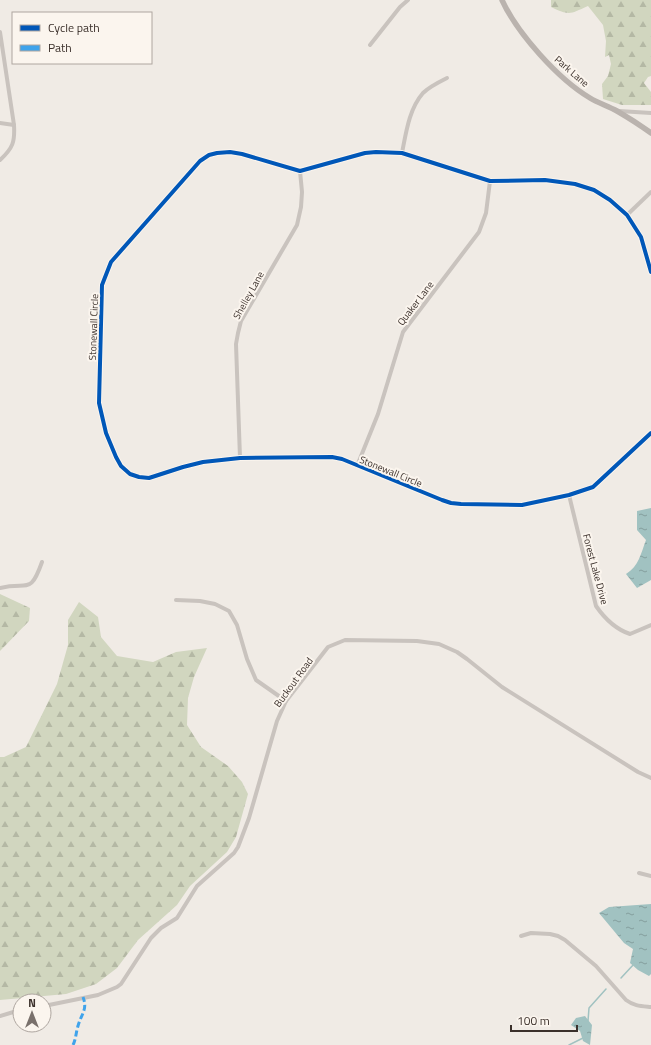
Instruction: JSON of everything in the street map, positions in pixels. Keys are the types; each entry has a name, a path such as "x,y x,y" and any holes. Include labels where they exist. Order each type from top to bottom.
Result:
{"street":[{"path":"370,45 408,0"},
{"name":"Park Lane","path":"502,0 507,10 526,36 551,67 589,98 617,111 651,133"},
{"path":"0,32 14,125 14,140 9,151 0,160"},
{"path":"402,153 408,125 415,104 423,93 447,78"},
{"path":"617,111 651,113"},
{"path":"0,123 14,125"},
{"name":"Stonewall Circle","path":"300,171 242,154 230,152 209,155 200,161 111,262 102,285 100,403 106,433 121,466 130,474 149,478 203,462 240,458 332,457 342,459 442,500 461,504 522,505 569,495 593,488 651,433"},
{"path":"300,171 365,153 402,153 490,181 545,180 575,184 594,190 610,200 627,215 640,237 651,272"},
{"name":"Shelley Lane","path":"240,458 236,344 238,333 241,322 297,225 301,207 302,192 300,171"},
{"name":"Quaker Lane","path":"357,466 378,414 403,332 479,232 486,213 490,181"},
{"path":"627,215 651,192"},
{"name":"Forest Lake Drive","path":"569,495 596,606 602,615 620,630 630,634 651,625"},
{"path":"0,588 12,585 30,585 42,562"},
{"path":"176,600 200,601 215,604 229,611 237,625 247,658 256,680 286,701"},
{"name":"Buckout Road","path":"52,1004 98,995 117,987 122,982 151,938 161,928 177,918 197,886 234,853 238,847 249,818 277,721 286,701 328,647 345,640 416,641 439,644 457,652 467,658 483,673 507,691 638,772 651,778"},
{"path":"639,873 651,876"},
{"path":"521,936 531,933 558,936 596,966 626,1000 639,1006 651,1007"},
{"path":"0,1016 12,1012"}],"green space":[{"path":"551,0 651,0 651,76 648,77 644,83 651,92 651,105 622,105 603,99 602,84 608,76 611,64 609,55 605,57 606,41 603,25 588,6 570,13 566,13 551,7"},
{"path":"0,594 30,608 29,621 0,651"},
{"path":"79,602 98,617 101,637 117,656 153,662 176,652 207,648 194,677 188,698 187,725 201,747 228,766 242,782 248,794 236,837 227,852 190,886 177,905 138,940 117,968 96,984 66,994 52,995 52,993 12,993 12,999 0,1000 0,757 4,757 26,747 57,684 68,645 68,620"}],"water":[{"path":"651,508 651,580 637,588 626,574 637,563 646,540 637,530 637,511"},
{"path":"651,904 651,974 649,976 638,970 630,963 633,949 624,943 599,913 609,907"},
{"path":"585,1016 592,1025 590,1045 583,1041 580,1031 571,1025 576,1018"}],"waterway":[{"path":"621,978 634,964"},
{"path":"588,1021 589,1008 606,989"},
{"path":"569,1045 583,1038"}],"marked path":[{"path":"73,1045 77,1028 84,1012 85,1005 83,997"}],"cycle path":[{"path":"651,272 641,237 627,215 610,200 594,190 575,184 545,180 490,181 402,153 365,153 300,171 242,154 230,152 217,153 209,155 200,161 111,262 102,285 99,403 106,433 116,457 121,466 130,474 139,477 149,478 203,462 240,458 332,457 342,459 442,500 461,504 522,505 569,495 593,487 651,433"}]}
